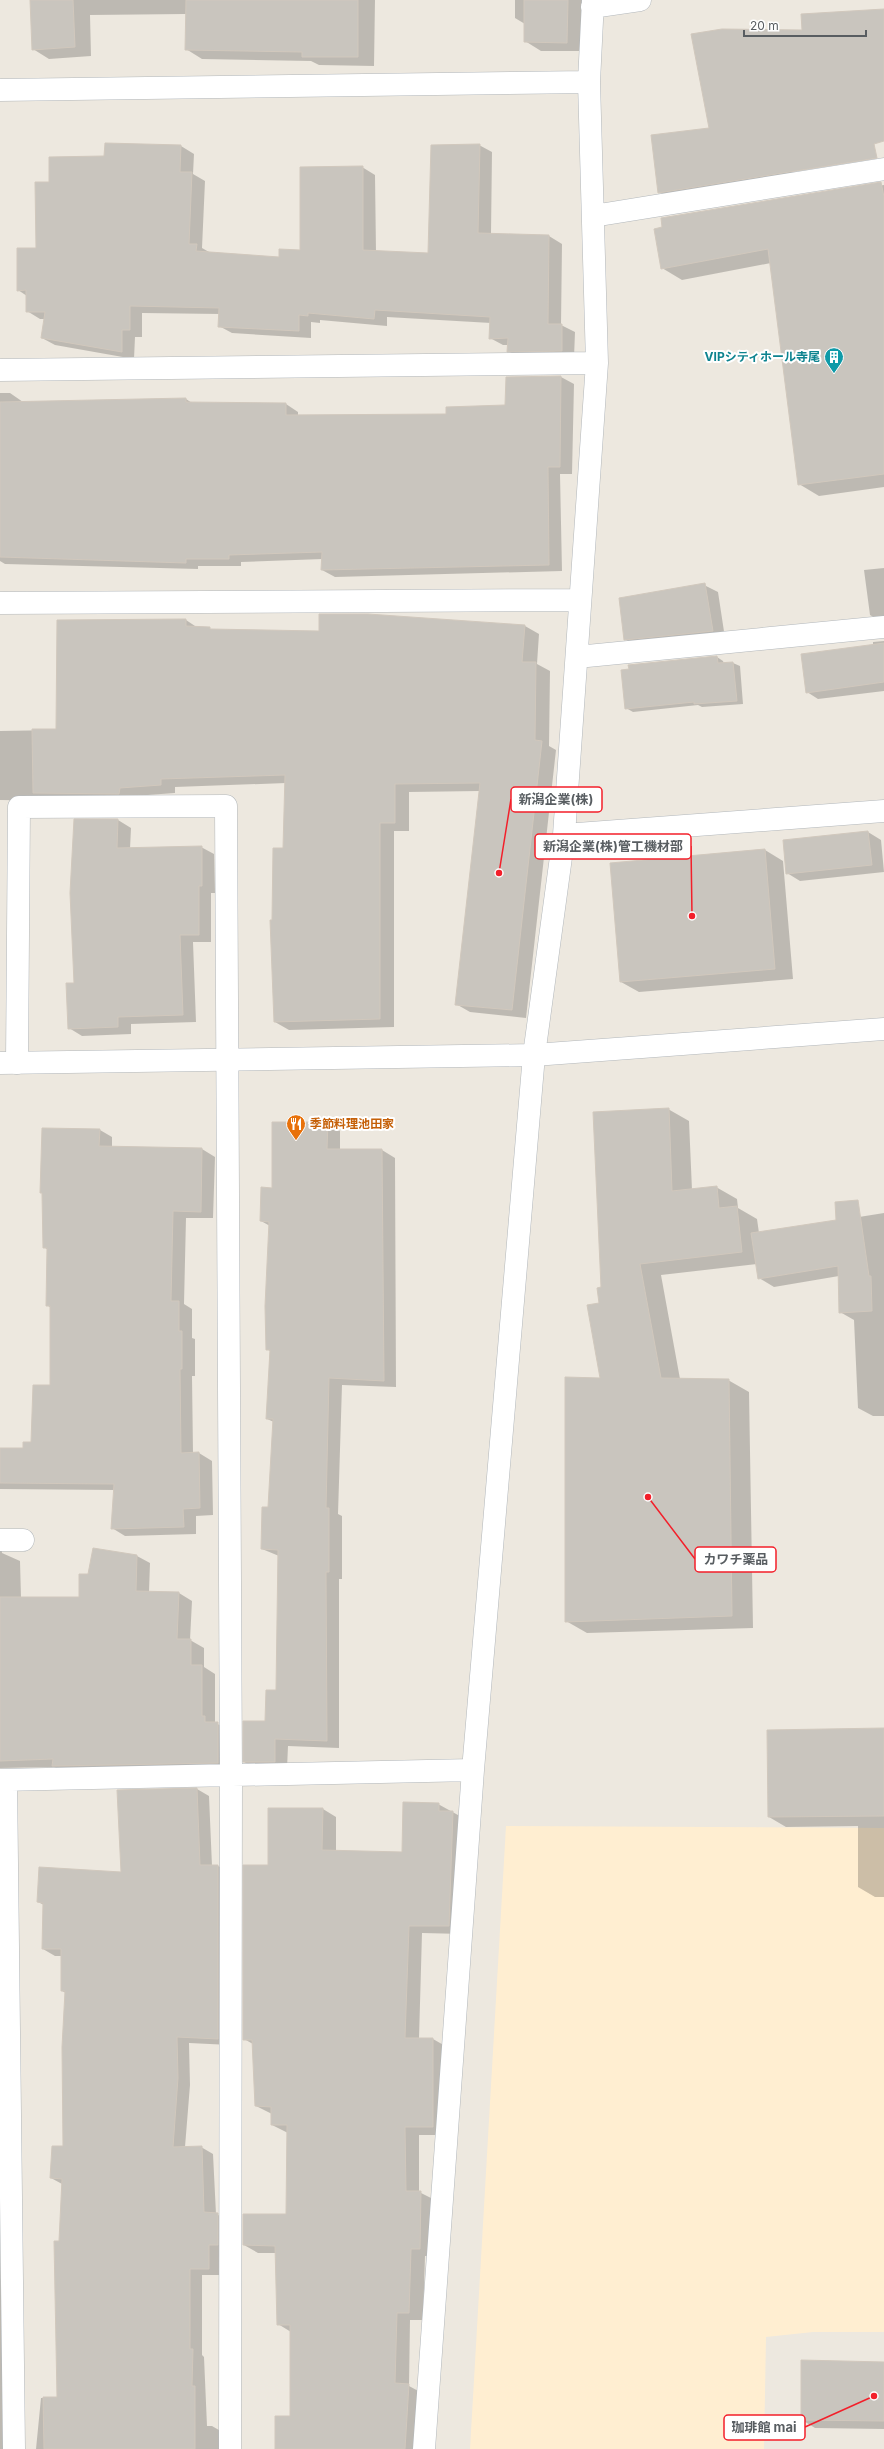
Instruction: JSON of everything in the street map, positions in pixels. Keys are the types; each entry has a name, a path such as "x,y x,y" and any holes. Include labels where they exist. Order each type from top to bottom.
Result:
{"street":[{"path":"424,2449 473,1770 534,1055 564,835 577,657 579,600 597,363 589,82 592,4 640,0"},
{"path":"0,90 589,82"},
{"path":"593,216 884,169"},
{"path":"0,370 597,363"},
{"path":"0,603 579,600"},
{"path":"577,657 884,626"},
{"path":"230,2449 231,1775 226,1059 226,806 19,807 9,1063 226,1059 534,1055 884,1029"},
{"path":"564,835 884,811"},
{"path":"0,1540 23,1540"},
{"path":"14,2449 3,1780 473,1770"}],"shaded area":[{"path":"506,1826 884,1828 884,2332 813,2332 766,2337 764,2449 470,2449"}],"building":[{"path":"30,0 73,0 75,47 32,50"},
{"path":"186,0 358,0 358,57 302,57 302,52 185,50"},
{"path":"524,0 568,0 567,43 524,42"},
{"path":"884,9 884,141 874,144 877,158 658,193 651,135 709,128 691,34 722,29 802,30 801,14"},
{"path":"105,143 181,145 180,172 192,172 189,244 197,244 196,251 279,257 279,249 300,250 300,167 363,166 363,250 428,253 431,145 480,144 478,233 549,235 548,324 562,324 562,351 507,352 508,338 489,339 490,317 375,310 374,319 308,313 308,316 299,315 299,331 218,327 219,308 130,306 130,330 122,330 122,352 41,338 45,312 26,312 26,290 17,291 17,248 36,248 35,182 49,182 49,157 104,156"},
{"name":"VIPシティホール寺尾","path":"881,182 884,197 884,474 798,485 768,249 661,269 654,229 662,227 661,218"},
{"path":"561,376 560,467 548,467 549,565 321,570 322,552 229,555 229,559 186,559 186,563 0,557 0,402 186,398 186,402 286,403 286,415 446,414 446,407 505,405 506,377"},
{"path":"705,583 713,631 624,640 619,598"},
{"path":"319,614 368,614 525,625 522,662 536,662 535,740 542,741 512,1010 455,1005 480,783 395,784 395,823 380,823 380,1019 274,1022 270,920 272,920 273,848 283,848 285,775 161,779 161,785 120,788 119,794 33,793 32,729 56,729 57,620 186,619 186,626 210,627 210,629 319,631"},
{"path":"884,643 884,682 806,693 801,654"},
{"path":"717,656 718,663 733,662 737,701 694,704 694,702 625,709 621,670 629,669 628,665"},
{"path":"74,819 118,819 117,848 202,846 202,886 199,886 199,935 180,935 183,1015 118,1017 118,1027 68,1029 66,983 74,983 70,893"},
{"path":"868,831 872,865 786,874 783,840"},
{"path":"765,849 775,969 620,982 610,863"},
{"path":"669,1108 672,1191 717,1186 719,1208 737,1206 742,1252 640,1264 661,1378 729,1379 732,1616 565,1622 565,1377 600,1378 587,1305 599,1303 597,1288 601,1287 593,1112"},
{"path":"272,1122 328,1122 327,1149 382,1149 384,1381 329,1378 326,1508 329,1508 329,1572 326,1572 327,1741 275,1739 275,1762 243,1762 243,1721 265,1721 266,1690 276,1690 278,1550 261,1549 262,1507 268,1507 273,1419 266,1419 270,1350 266,1350 265,1306 269,1222 260,1221 261,1187 272,1188"},
{"path":"42,1128 100,1129 99,1146 202,1148 201,1212 173,1211 171,1301 179,1301 179,1331 182,1331 182,1369 180,1369 181,1453 199,1452 200,1508 183,1509 184,1527 111,1529 114,1484 0,1483 0,1448 23,1448 23,1442 31,1442 33,1385 50,1385 50,1306 46,1306 47,1248 43,1248 42,1193 40,1193"},
{"path":"858,1200 869,1276 871,1276 872,1311 839,1313 838,1266 758,1279 751,1233 836,1220 835,1202"},
{"path":"93,1548 137,1555 136,1591 179,1592 177,1639 191,1639 191,1665 202,1665 202,1716 205,1716 205,1722 218,1722 218,1763 52,1766 53,1759 0,1761 0,1597 79,1597 79,1574 88,1574"},
{"path":"884,1728 884,1816 768,1817 767,1730"},
{"path":"197,1788 200,1865 218,1865 218,2039 177,2037 178,2078 173,2147 202,2146 204,2212 218,2213 218,2245 209,2245 209,2269 190,2269 190,2349 193,2349 192,2386 195,2386 195,2449 44,2449 43,2397 57,2397 54,2241 59,2241 62,2179 50,2178 52,2146 63,2146 62,2047 65,1991 61,1991 61,1949 42,1949 43,1903 37,1902 39,1867 121,1872 117,1790"},
{"path":"403,1802 439,1803 439,1811 453,1811 449,1926 409,1926 405,2038 433,2038 433,2127 405,2127 406,2191 421,2191 420,2249 411,2249 409,2313 397,2313 395,2383 409,2384 405,2449 275,2449 275,2416 290,2416 290,2325 277,2325 275,2246 243,2245 243,2214 286,2214 287,2125 271,2125 271,2107 255,2106 252,2040 243,2040 243,1865 268,1865 268,1808 323,1808 322,1850 402,1852"},
{"path":"801,2360 884,2362 884,2421 801,2420"}],"place":[{"name":"VIPシティホール寺尾","path":"834,374"},
{"name":"新潟企業(株)","path":"499,873"},
{"name":"新潟企業(株)管工機材部","path":"692,916"},
{"name":"季節料理池田家","path":"296,1141"},
{"name":"カワチ薬品","path":"648,1497"},
{"name":"珈琲館 mai","path":"874,2396"}]}
